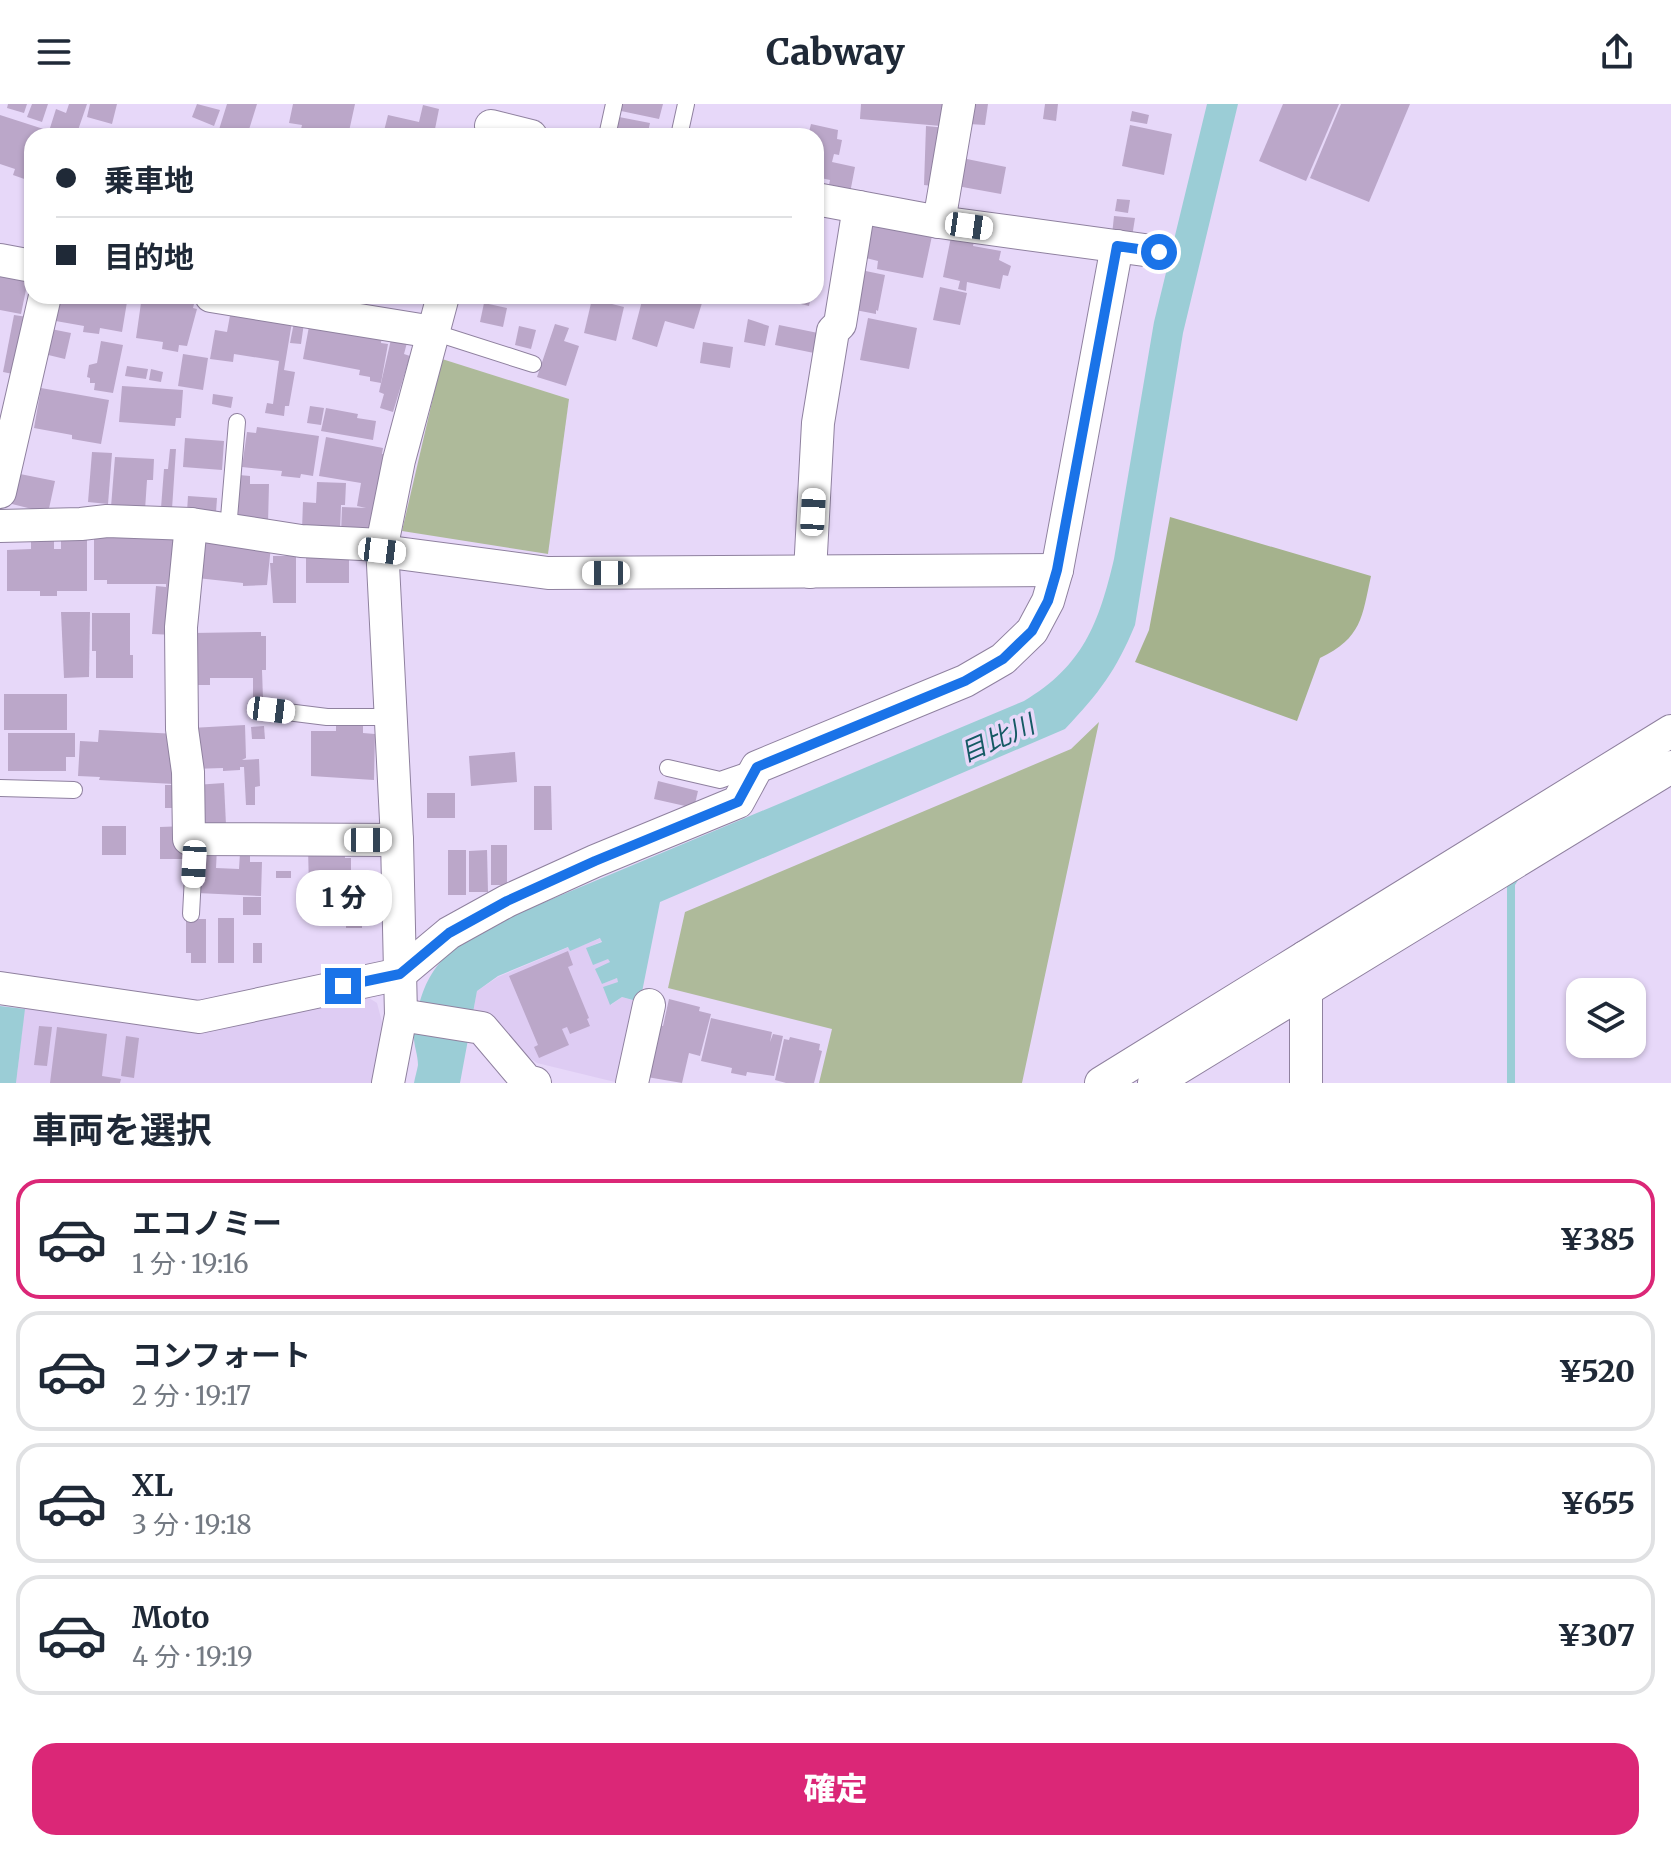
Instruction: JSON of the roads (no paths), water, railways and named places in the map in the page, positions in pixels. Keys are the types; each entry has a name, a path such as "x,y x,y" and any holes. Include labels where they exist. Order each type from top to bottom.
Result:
{"street":[{"path":"939,222 959,104"},
{"path":"824,200 939,222 1159,252"},
{"path":"810,572 818,423 833,331 840,324 859,207"},
{"path":"0,988 199,1017 400,974 449,933 507,901 738,802 757,767 965,681 1003,659 1032,631 1048,601 1057,570 1117,246"},
{"path":"0,260 24,264"},
{"path":"0,492 43,304"},
{"path":"314,304 340,306 433,332"},
{"path":"388,1083 406,1016 400,974 397,840 382,548 399,460 441,304"},
{"path":"0,526 107,521 191,524 548,573 1057,570"},
{"path":"191,524 181,627 189,839 397,840"},
{"path":"1154,1083 1671,731"},
{"path":"1101,1083 1310,977 1671,767"},
{"path":"1306,1083 1310,977"},
{"path":"632,1083 649,1005"},
{"path":"406,1016 482,1028 530,1082"}],"lane":[{"path":"609,128 614,104"},
{"path":"681,128 686,104"},
{"path":"433,332 533,364"},
{"path":"228,530 237,422"},
{"path":"271,710 327,717 391,717"},
{"path":"668,768 720,780 757,767"},
{"path":"0,788 74,790"},
{"path":"191,914 195,839"}],"water":[{"name":"目比川","path":"1207,104 1238,104 1183,333 1135,625 1121,656 1097,692 1065,729 660,902 640,1002 622,997 610,1005 603,987 618,982 617,978 602,984 595,969 610,962 608,959 593,965 586,948 602,942 600,938 570,951 568,947 498,976 477,991 460,1083 414,1083 418,1065 414,1034 426,986 435,969 461,944 521,912 1024,701 1061,673 1074,658 1094,623 1114,559 1154,322"},
{"path":"0,1006 25,1009 16,1083 0,1083"}],"waterway":[{"path":"1511,1083 1511,884 1516,876"}]}
